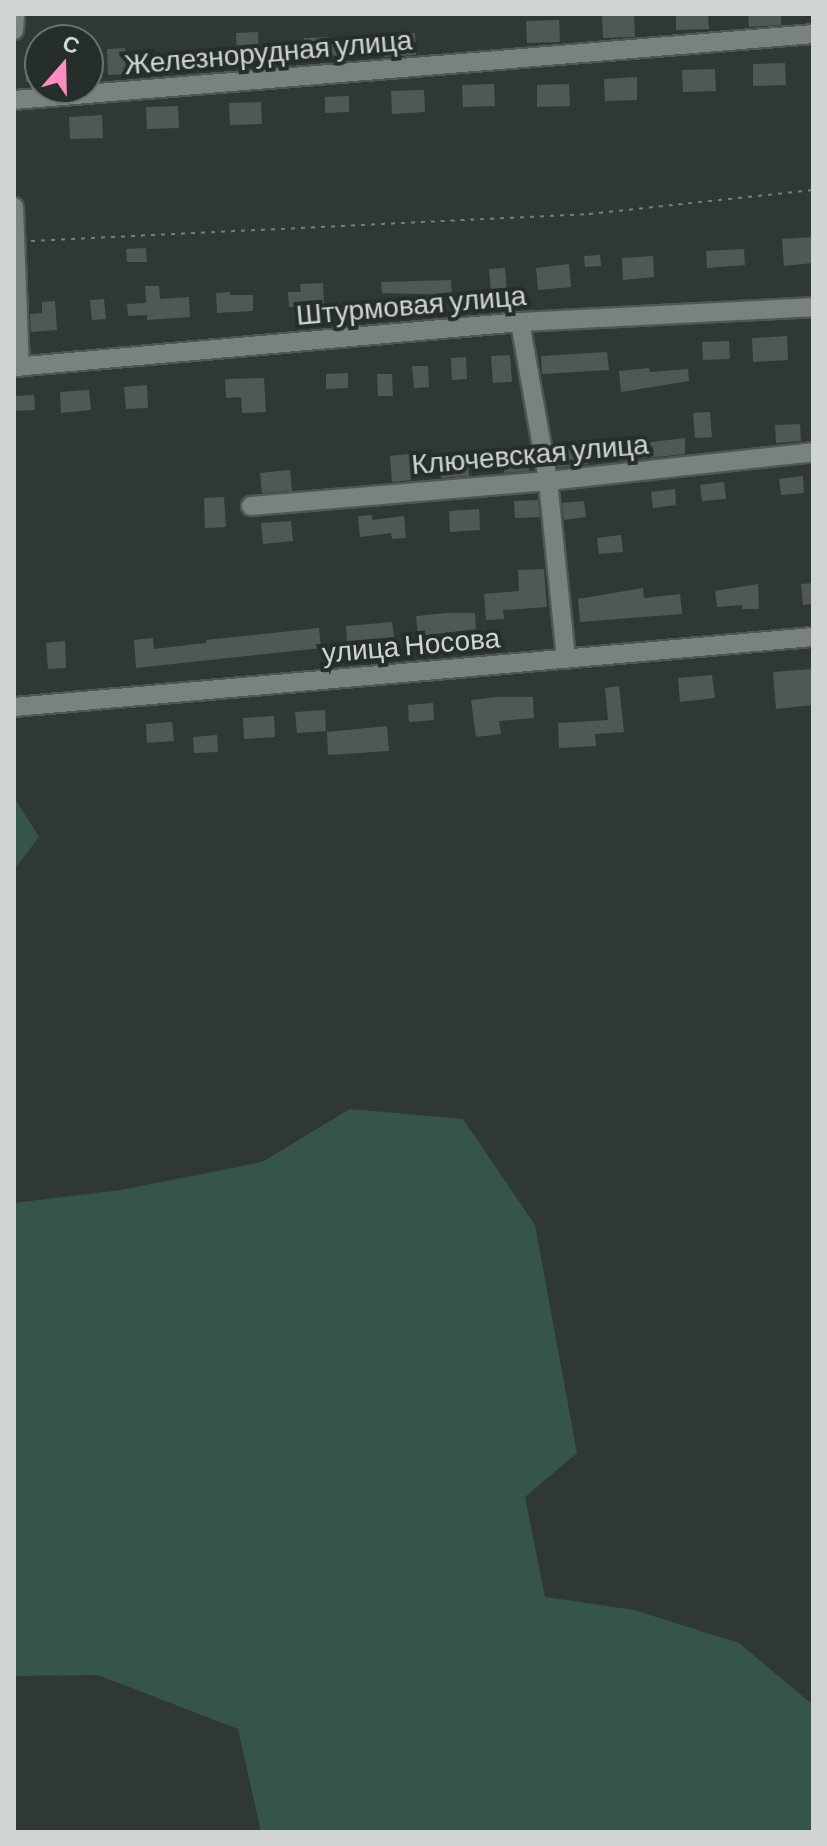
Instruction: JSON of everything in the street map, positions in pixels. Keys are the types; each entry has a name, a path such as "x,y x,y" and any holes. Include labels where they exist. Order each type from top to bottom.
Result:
{"street":[{"path":"14,30 15,14"},
{"name":"Железнорудная улица","path":"14,100 813,34"},
{"path":"14,207 17,367"},
{"name":"Штурмовая улица","path":"17,367 520,322 813,307"},
{"path":"520,322 548,481 566,659"},
{"name":"Ключевская улица","path":"251,506 548,481 813,452"},
{"name":"улица Носова","path":"14,707 813,637"}],"path":[{"path":"15,241 589,214 813,190"}],"green space":[{"path":"14,797 39,837 14,870"},
{"path":"350,1109 463,1119 535,1225 577,1453 525,1497 545,1597 634,1610 739,1643 813,1705 813,1832 261,1832 238,1729 98,1675 14,1676 14,1203 121,1190 262,1162"}],"building":[{"path":"676,14 708,14 709,29 676,30"},
{"path":"748,14 781,14 781,25 749,27"},
{"path":"634,15 635,37 603,38 602,16"},
{"path":"559,20 560,42 527,43 526,21"},
{"path":"258,32 260,64 237,65 236,33"},
{"path":"415,33 416,55 384,57 383,34"},
{"path":"336,37 337,59 305,61 304,38"},
{"path":"125,48 126,74 108,75 107,49"},
{"path":"785,63 786,85 753,86 753,64"},
{"path":"715,69 716,91 683,92 682,70"},
{"path":"637,77 637,100 605,101 604,79"},
{"path":"494,84 495,106 463,107 462,85"},
{"path":"569,84 570,106 537,107 537,85"},
{"path":"424,90 425,112 392,114 391,91"},
{"path":"349,96 349,112 325,113 325,97"},
{"path":"261,102 262,124 230,125 229,103"},
{"path":"178,106 179,128 147,129 146,107"},
{"path":"102,115 103,138 70,139 69,117"},
{"path":"813,237 813,263 784,266 782,239"},
{"path":"146,248 147,262 127,262 126,249"},
{"path":"744,249 745,265 707,268 706,251"},
{"path":"600,255 601,266 585,267 584,256"},
{"path":"653,256 654,277 623,280 622,258"},
{"path":"569,264 571,287 538,290 536,268"},
{"path":"505,268 507,291 491,292 489,269"},
{"path":"451,280 452,295 382,293 381,282"},
{"path":"323,283 324,308 289,307 288,292 301,292 300,284"},
{"path":"145,286 159,286 160,299 189,297 190,317 147,320 147,315 128,316 127,304 146,303"},
{"path":"230,292 230,295 253,295 253,311 217,313 216,293"},
{"path":"104,299 106,319 92,320 90,300"},
{"path":"55,301 57,330 31,332 30,314 42,313 42,302"},
{"path":"787,336 788,360 753,362 752,338"},
{"path":"729,341 730,359 703,360 702,342"},
{"path":"607,352 609,370 542,374 541,356"},
{"path":"510,355 512,382 493,383 491,356"},
{"path":"466,357 467,379 452,380 451,358"},
{"path":"412,366 428,366 429,387 414,388"},
{"path":"649,368 650,372 688,369 689,381 621,392 619,371"},
{"path":"348,373 348,388 326,389 326,374"},
{"path":"377,374 392,374 393,396 378,396"},
{"path":"264,378 266,412 242,413 241,397 226,398 225,379"},
{"path":"147,385 148,408 126,409 124,387"},
{"path":"89,390 91,410 61,413 60,392"},
{"path":"34,395 35,410 14,411 14,396"},
{"path":"710,412 712,437 695,438 693,413"},
{"path":"800,424 801,441 776,443 775,425"},
{"path":"685,438 685,454 619,461 618,446"},
{"path":"586,443 588,464 558,468 554,446"},
{"path":"409,454 411,480 392,482 390,456"},
{"path":"468,455 469,476 441,478 439,457"},
{"path":"528,459 529,471 504,473 503,460"},
{"path":"290,470 292,491 262,493 260,473"},
{"path":"803,476 804,493 781,495 779,479"},
{"path":"724,482 726,499 702,501 700,485"},
{"path":"675,489 676,505 653,508 651,492"},
{"path":"224,497 226,527 205,528 204,498"},
{"path":"538,500 540,517 515,518 514,501"},
{"path":"584,501 586,517 564,520 562,503"},
{"path":"479,509 480,530 450,532 449,511"},
{"path":"372,515 372,520 404,516 406,538 392,539 391,533 360,537 358,516"},
{"path":"291,521 293,541 263,544 261,523"},
{"path":"621,535 623,552 599,554 597,538"},
{"path":"544,569 547,607 503,610 504,619 486,620 484,594 519,591 518,570"},
{"path":"813,583 813,604 803,605 801,584"},
{"path":"758,584 759,609 742,609 742,605 717,607 715,591"},
{"path":"643,588 644,598 680,594 682,614 580,622 578,599"},
{"path":"475,613 476,629 418,636 416,616"},
{"path":"392,622 394,637 347,641 346,626"},
{"path":"319,628 321,648 136,668 134,640 153,638 154,649"},
{"path":"65,641 66,668 48,669 46,643"},
{"path":"813,669 813,705 776,709 773,672"},
{"path":"712,675 715,698 680,702 678,678"},
{"path":"619,686 624,732 595,734 596,746 559,748 558,723 608,720 605,688"},
{"path":"533,697 534,718 499,721 501,734 476,737 471,700"},
{"path":"433,703 434,720 409,722 408,705"},
{"path":"325,710 326,731 297,733 295,712"},
{"path":"274,716 275,737 244,739 243,718"},
{"path":"172,722 174,741 147,743 146,724"},
{"path":"387,726 389,751 328,755 327,732"},
{"path":"217,735 218,752 194,753 193,737"}]}
